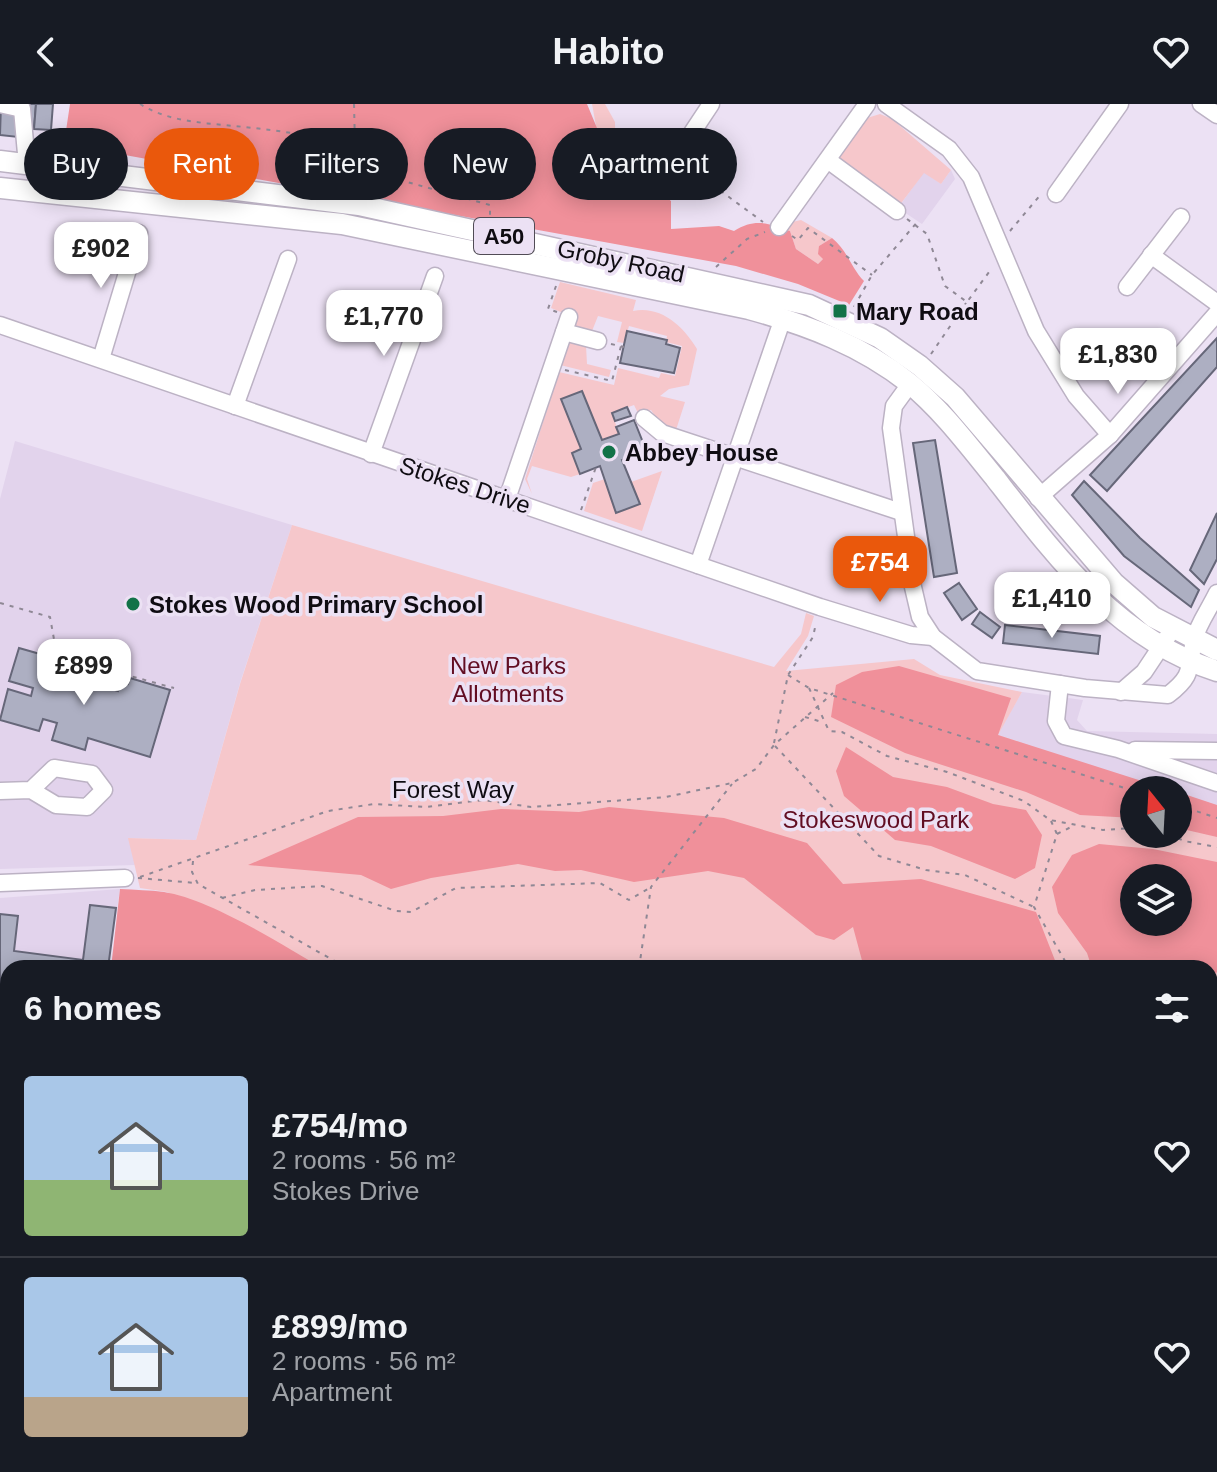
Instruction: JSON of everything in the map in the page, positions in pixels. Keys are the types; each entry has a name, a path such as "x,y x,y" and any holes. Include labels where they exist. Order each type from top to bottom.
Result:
{"main road":[{"name":"Groby Road","path":"0,161 24,165"},
{"name":"Groby Road","path":"128,177 359,205 732,285 809,305 847,320 907,355 955,397 1114,583 1153,617 1217,650"},
{"name":"Groby Road","path":"0,188 342,224 783,318 845,343 910,384 953,426 1080,582 1138,635 1160,648 1217,671"},
{"path":"1012,501 1034,493"}],"street":[{"path":"0,104 22,109 24,131"},
{"path":"694,128 711,104"},
{"path":"779,227 867,104"},
{"path":"886,104 949,149 971,177 1036,331 1076,396 1110,435"},
{"path":"1056,194 1120,104"},
{"path":"1201,104 1217,115"},
{"path":"829,161 897,211"},
{"path":"1127,287 1181,217"},
{"path":"101,359 139,233"},
{"path":"1151,255 1217,303"},
{"path":"235,406 288,259"},
{"path":"371,454 435,276"},
{"path":"1034,493 1110,435 1217,313"},
{"path":"698,565 783,318"},
{"name":"Stokes Drive","path":"0,325 820,607 911,635 933,637"},
{"path":"507,499 566,325 598,341"},
{"path":"910,384 890,417 901,512 920,617 933,637 977,671 1121,692 1168,695 1186,681 1193,663 1195,639 1217,593"},
{"path":"644,418 654,430 901,512"},
{"path":"1121,692 1144,672 1174,628"},
{"path":"1138,635 1144,672 1150,687 1159,695"},
{"path":"1060,684 1056,721 1064,736 1118,749 1217,783"},
{"path":"1118,749 1217,751"},
{"path":"0,791 31,790"},
{"path":"0,883 131,878"}],"path":[{"path":"140,104 169,116 207,124 275,131"},
{"path":"354,104 355,128"},
{"path":"408,182 490,205 489,232"},
{"path":"931,361 928,358 1046,188 1056,194"},
{"path":"724,272 713,269 747,239 773,229 733,200"},
{"path":"897,211 927,234 945,286 967,302"},
{"path":"856,315 851,312 872,275 912,223 919,220"},
{"path":"779,227 798,240 808,228 872,275"},
{"path":"561,271 548,309 566,325"},
{"path":"552,367 612,381 621,346"},
{"path":"577,522 596,467"},
{"path":"0,603 50,617 57,656 174,688"},
{"path":"820,607 813,637 788,675 774,745 879,856 926,870 965,875 1034,907 1064,960"},
{"path":"788,675 809,688 833,693 1120,786"},
{"path":"809,688 829,731 842,732 887,756 947,772 1024,801 1050,820 1103,830 1120,829"},
{"name":"Forest Way","path":"131,878 193,860 328,811 374,804 426,807 483,800 531,807 666,797 732,783 756,769 774,745 833,693"},
{"path":"804,717 824,723"},
{"path":"222,898 255,890 322,886 396,911 411,912 456,888 600,883 629,900 651,887 732,783"},
{"path":"1192,810 1217,818"},
{"path":"1034,907 1057,834 1050,820"},
{"path":"1057,834 1074,826"},
{"path":"1192,842 1217,847"},
{"path":"193,860 192,872 198,884"},
{"path":"131,878 198,884 333,960"},
{"path":"640,960 651,887"}],"shaded area":[{"path":"951,170 955,179 922,224 898,208 924,172 941,184"},
{"name":"Stokes Wood Primary School","path":"15,441 292,525 240,683 196,840 129,838 135,865 0,869 0,499"},
{"path":"1022,692 1083,700 1077,720 1087,731 1217,734 1217,807 1192,799 1192,776 1123,776 997,735"},
{"path":"120,889 109,960 0,960 0,898"}],"green space":[{"path":"70,104 587,104 597,128 552,128 552,200 670,200 671,229 719,226 734,231 749,224 768,224 790,231 796,249 818,264 823,259 818,254 819,246 832,238 864,281 849,305 798,284 736,266 372,200 408,200 408,128 275,128 275,182 259,179 259,128 144,128 144,159 128,156 128,128 66,128"},
{"path":"592,104 605,104 615,128 596,128"},
{"path":"880,114 892,119 951,170 941,184 924,173 899,206 838,158 867,118"},
{"path":"610,200 616,200 616,235"},
{"path":"801,220 832,238 819,246 823,259 818,264 796,249 790,231 784,229 788,223"},
{"path":"560,282 636,300 633,311 653,311 671,320 697,349 689,385 669,389 660,396 685,402 675,433 651,410 639,415 634,405 612,413 619,434 602,440 582,391 562,399 581,449 572,453 580,474 571,477 532,466 527,479 532,494 525,479 559,372 614,385 618,368 659,378 661,373 675,376 682,346 666,342 667,336 629,326 624,343 617,342 622,322 598,316 592,331 576,328 573,317 551,308"},
{"path":"571,342 586,346 587,364 611,370 609,377 560,365 567,344"},
{"path":"662,471 642,531 584,511 593,483 605,479 616,513 639,503 631,482"},
{"name":"Stokeswood Park","path":"292,525 774,667 801,634 806,613 814,616 808,636 786,671 914,659 940,675 1022,692 998,735 1122,776 1120,776 1120,848 1192,848 1192,799 1217,807 1217,960 302,960 167,892 140,888 128,838 196,840 240,684"},
{"path":"899,666 1011,698 998,735 1126,776 1120,776 1120,817 1080,815 1026,792 905,753 831,717 836,685 862,672"},
{"path":"846,747 893,777 947,787 993,804 1026,810 1042,835 1035,868 1015,879 931,846 895,840 844,796 836,771"},
{"path":"1192,797 1217,805 1217,837 1192,831"},
{"path":"609,807 724,818 807,843 843,884 921,879 1036,912 1055,960 862,960 853,927 834,940 816,935 744,878 708,871 634,882 581,870 555,871 518,864 431,878 391,889 361,875 248,865 358,817 443,816 501,809 579,812"},
{"path":"1099,844 1153,849 1217,862 1217,960 1089,960 1058,913 1052,887 1072,855"},
{"path":"120,889 164,892 202,903 308,960 112,960"}],"building":[{"path":"1,104 36,104 34,128 18,128 18,137 0,135"},
{"path":"36,104 53,104 51,128 34,128"},
{"path":"627,331 667,340 666,344 680,348 674,373 620,363"},
{"path":"1217,338 1217,367 1107,491 1090,475"},
{"name":"Abbey House","path":"582,391 602,440 619,434 616,427 634,420 646,450 622,460 640,504 616,513 600,466 580,474 572,453 581,449 561,399"},
{"path":"627,407 631,416 615,421 612,413"},
{"path":"935,440 957,573 934,577 913,443"},
{"path":"1084,481 1140,538 1199,590 1191,607 1124,556 1072,495"},
{"path":"1217,513 1217,559 1204,584 1190,570"},
{"path":"959,583 977,609 962,620 944,593"},
{"path":"980,612 1000,627 992,638 972,624"},
{"path":"1005,625 1100,636 1098,654 1003,643"},
{"path":"19,648 61,660 55,681 75,686 77,679 118,691 121,682 128,684 130,678 170,690 150,757 88,738 85,750 52,740 57,723 43,719 39,731 0,720 8,689 31,696 33,688 9,681"},
{"path":"90,905 116,908 109,960 83,960"},
{"path":"0,914 18,916 14,951 83,960 0,960"}],"place":[{"name":"Mary Road","path":"840,311"},
{"name":"Abbey House","path":"609,452"},
{"name":"Stokes Wood Primary School","path":"133,604"}],"park label":[{"name":"New Parks Allotments","path":"508,679"}]}
